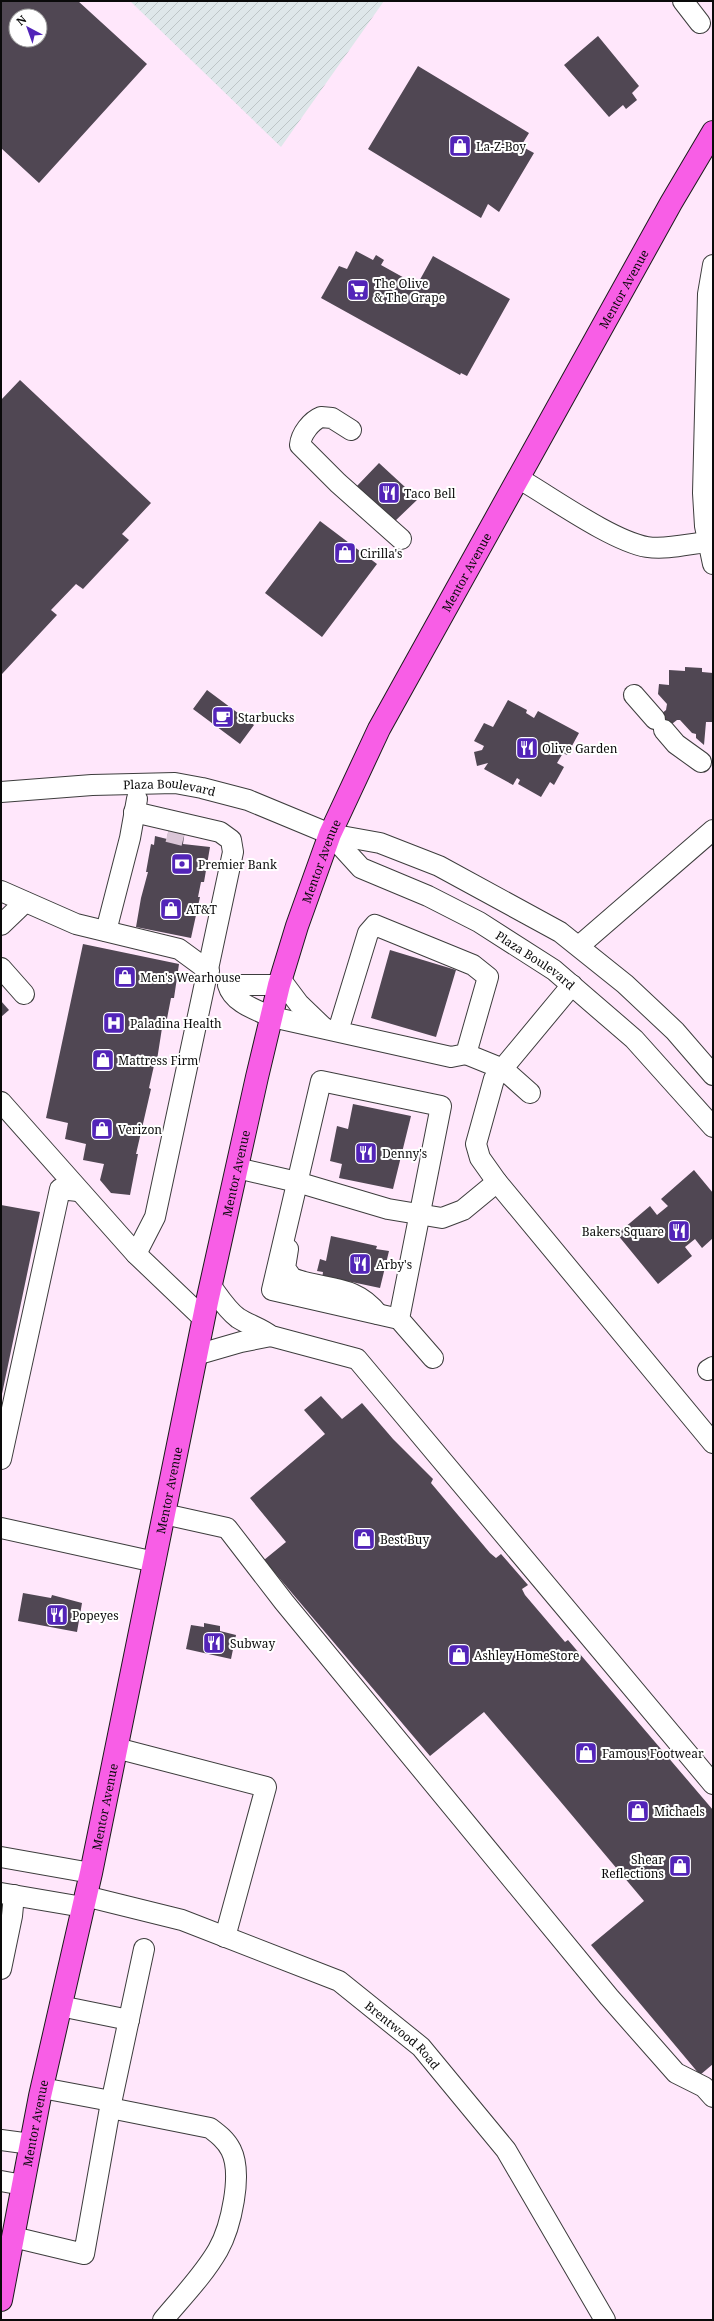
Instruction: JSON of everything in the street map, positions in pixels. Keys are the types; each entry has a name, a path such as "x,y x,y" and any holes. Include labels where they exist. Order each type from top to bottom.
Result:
{"main road":[{"name":"Mentor Avenue","path":"1,2300 9,2242 23,2185 60,2006 91,1873 196,1355 280,983 297,926 330,834 379,729 671,203 713,132"}],"street":[{"path":"683,1 700,23"},
{"path":"713,265 708,294 709,435 703,493 707,542 713,564"},
{"path":"351,430 332,418 321,418 307,428 300,440 300,445 338,483 401,539"},
{"path":"518,478 608,530 639,545 665,547 707,542"},
{"path":"634,695 676,744 701,762"},
{"path":"106,931 140,783"},
{"name":"Plaza Boulevard","path":"1,792 140,783 175,783 202,788 248,800 330,834 380,843 439,866 518,908 579,946 625,984 675,1031 713,1075"},
{"path":"133,818 176,834 220,841 229,845 233,852"},
{"path":"133,818 220,832 231,840 233,852 209,971 155,1217 136,1254"},
{"path":"579,946 713,830"},
{"name":"Plaza Boulevard","path":"330,834 361,868 428,896 479,922 554,970 634,1039 713,1127"},
{"path":"1,891 76,924 179,949 209,971"},
{"path":"1,925 25,902"},
{"path":"331,1029 368,933 375,925 473,965 488,977 466,1054"},
{"path":"1,968 24,994"},
{"path":"331,1029 299,1004 280,983 228,985 234,996 249,1007 272,1017 451,1057 466,1054 503,1069 530,1093"},
{"path":"572,985 494,1079 476,1144 480,1158 497,1182 713,1443"},
{"path":"399,1319 441,1106 321,1081 272,1290 399,1319 433,1358"},
{"path":"1,1102 78,1191 136,1254 204,1320"},
{"path":"237,1168 297,1182 388,1209 442,1218 463,1210 497,1182"},
{"path":"1,1459 60,1189 78,1191"},
{"path":"211,1286 236,1317 263,1329 271,1336 357,1359 713,1784"},
{"path":"196,1355 241,1342 271,1336"},
{"path":"164,1514 227,1528 289,1608 609,1997 676,2073 704,2087 713,2097"},
{"path":"1,1528 155,1562"},
{"path":"116,1748 266,1787 225,1937"},
{"path":"1,1857 91,1873"},
{"path":"1,1969 12,1916 8,1894"},
{"name":"Brentwood Road","path":"8,1894 84,1901 182,1920 339,1981 421,2047 506,2150 605,2320"},
{"path":"9,2242 84,2254 110,2104 144,1949"},
{"path":"60,2006 129,2020"},
{"path":"42,2088 210,2128 221,2137 231,2150 235,2164 236,2184 230,2216 219,2249 205,2270 163,2320"},
{"path":"1,2140 31,2144"},
{"path":"1,2181 23,2185"}],"shaded area":[{"path":"130,1 384,1 281,147"}],"building":[{"path":"1,1 78,1 147,64 39,183 1,148"},
{"path":"598,36 639,86 632,93 637,100 626,109 623,105 609,117 564,65"},
{"path":"418,66 529,133 521,146 534,153 499,212 488,204 481,218 368,149"},
{"path":"356,251 373,260 376,255 384,260 381,265 417,285 433,256 510,299 467,376 461,373 460,375 321,298 339,266 347,269"},
{"path":"20,380 151,503 122,534 129,540 83,589 76,584 51,610 57,615 2,674 1,400"},
{"path":"379,463 418,499 394,522 356,487"},
{"path":"320,521 377,564 322,637 265,593"},
{"path":"685,667 702,668 702,672 713,673 713,722 706,722 704,745 696,738 696,734 692,733 680,720 677,720 664,730 651,722 666,710 667,704 658,694 659,684 669,685 669,670 685,671"},
{"name":"Starbucks","path":"207,690 254,725 240,744 193,709"},
{"name":"Olive Garden","path":"508,700 527,710 526,713 534,718 538,711 579,733 567,755 563,753 557,763 564,767 554,785 550,782 541,797 518,784 520,780 517,778 513,785 484,769 488,763 477,766 474,752 482,750 484,746 474,741 484,723 493,727"},
{"path":"169,827 185,830 183,844 210,847 204,882 201,882 198,897 200,897 191,938 136,927 141,898 148,872 146,872 151,844 154,845 155,836 167,839"},
{"path":"83,944 179,964 174,998 171,998 165,1029 162,1028 157,1060 155,1061 149,1088 151,1089 136,1154 138,1154 130,1195 111,1193 100,1180 104,1164 83,1160 86,1144 65,1139 68,1123 46,1118"},
{"path":"390,950 456,970 436,1037 371,1018"},
{"path":"1,1001 9,1010 1,1017"},
{"name":"Denny's","path":"353,1104 411,1116 393,1189 339,1178 342,1164 330,1161 337,1126 348,1129"},
{"path":"694,1170 713,1193 713,1238 702,1248 695,1239 685,1247 692,1256 658,1284 617,1234 650,1206 657,1215 668,1206 661,1199"},
{"path":"1,1205 40,1212 2,1394 1,1394"},
{"path":"331,1236 377,1246 376,1249 389,1251 380,1288 347,1281 345,1286 322,1279 323,1272 317,1271 320,1259 326,1261"},
{"path":"321,1396 342,1419 362,1403 393,1439 433,1479 431,1483 490,1553 496,1558 501,1554 528,1585 522,1589 525,1595 565,1642 568,1640 713,1810 713,2064 700,2075 591,1945 644,1901 560,1801 484,1712 430,1756 264,1560 286,1542 250,1498 325,1434 304,1410"},
{"path":"23,1593 51,1598 52,1595 82,1603 77,1632 18,1621"},
{"path":"204,1623 220,1626 220,1631 236,1635 231,1659 186,1649 191,1625 204,1627"}],"tunnel":[{"path":"168,832 184,836"}],"place":[{"name":"La-Z-Boy","path":"460,146"},
{"name":"The Olive & The Grape","path":"358,290"},
{"name":"Taco Bell","path":"389,493"},
{"name":"Cirilla's","path":"345,553"},
{"name":"Starbucks","path":"223,717"},
{"name":"Olive Garden","path":"527,748"},
{"name":"Premier Bank","path":"182,864"},
{"name":"AT&T","path":"171,909"},
{"name":"Men's Wearhouse","path":"125,977"},
{"name":"Paladina Health","path":"114,1023"},
{"name":"Mattress Firm","path":"103,1060"},
{"name":"Verizon","path":"102,1129"},
{"name":"Denny's","path":"366,1153"},
{"name":"Bakers Square","path":"679,1231"},
{"name":"Arby's","path":"360,1264"},
{"name":"Best Buy","path":"364,1539"},
{"name":"Popeyes","path":"57,1615"},
{"name":"Subway","path":"214,1643"},
{"name":"Ashley HomeStore","path":"459,1655"},
{"name":"Famous Footwear","path":"586,1753"},
{"name":"Michaels","path":"638,1811"},
{"name":"Shear Reflections","path":"680,1866"}]}
